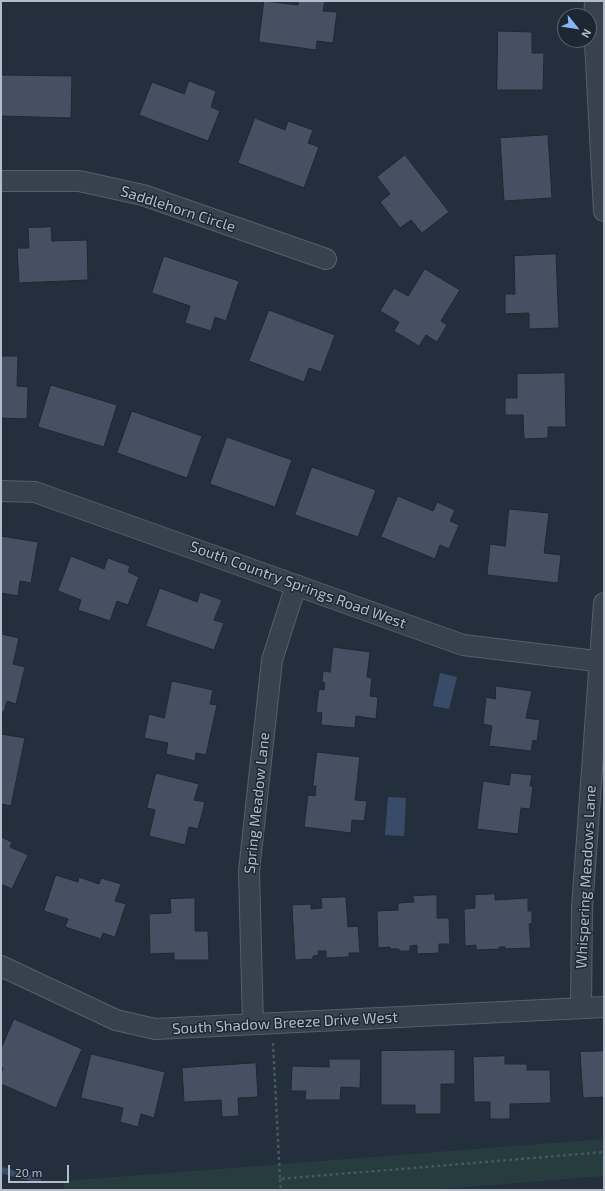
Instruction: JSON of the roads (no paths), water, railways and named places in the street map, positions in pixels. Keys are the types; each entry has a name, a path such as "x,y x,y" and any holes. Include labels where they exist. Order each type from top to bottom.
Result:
{"street":[{"path":"595,1 594,24 604,211"},
{"name":"Saddlehorn Circle","path":"1,181 79,181 143,195 326,259"},
{"name":"South Country Springs Road West","path":"1,491 35,492 463,645 602,662"},
{"name":"Spring Meadow Lane","path":"253,1024 249,871 272,660 296,585"},
{"name":"Whispering Meadows Lane","path":"582,1008 582,908 602,662 604,603"},
{"name":"South Shadow Breeze Drive West","path":"1,966 116,1020 155,1029 604,1006"}],"water":[{"path":"440,673 457,677 449,709 433,706"},
{"path":"388,797 406,798 404,836 385,835"}],"waterway":[{"path":"1,1170 38,1180"}]}
